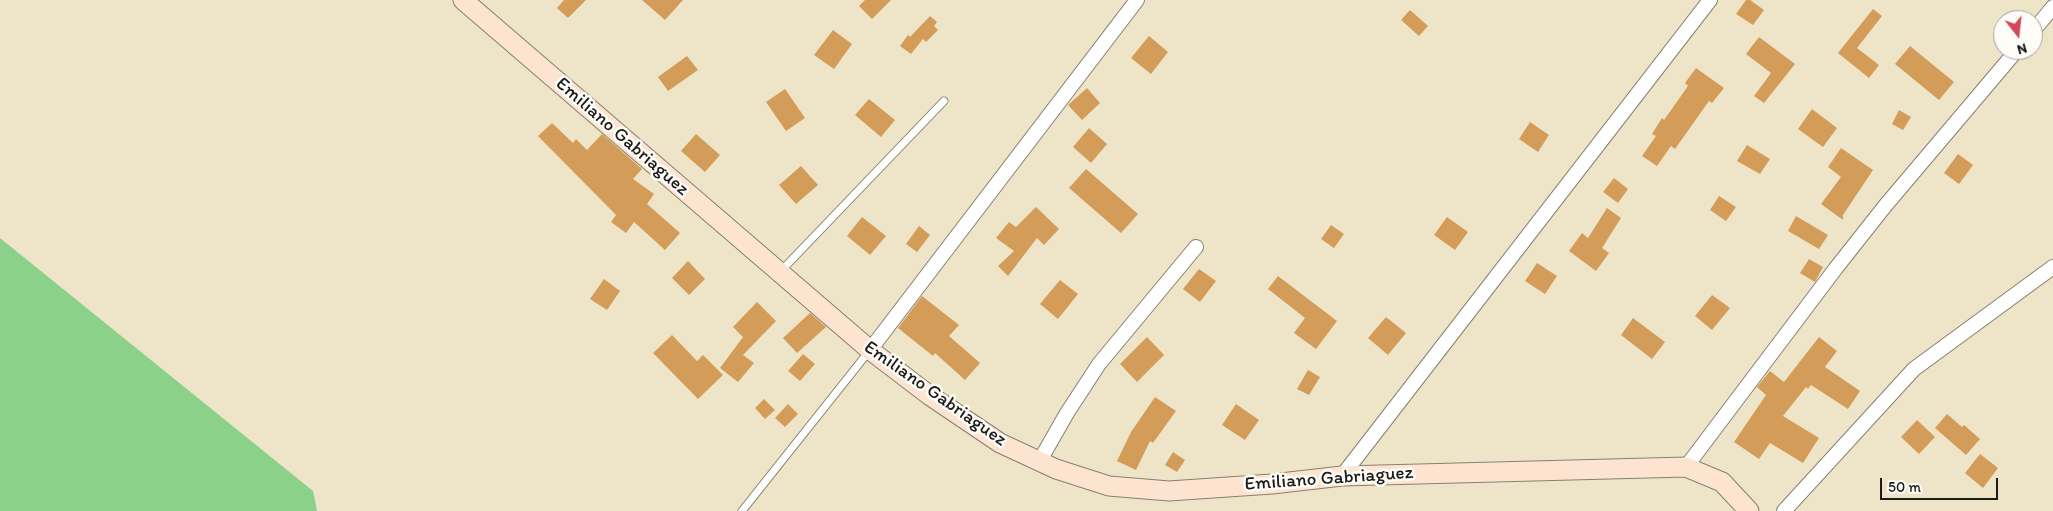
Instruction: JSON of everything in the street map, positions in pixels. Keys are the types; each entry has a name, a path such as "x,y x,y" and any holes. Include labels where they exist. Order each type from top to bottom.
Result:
{"main road":[{"name":"Emiliano Gabriaguez","path":"462,0 870,350 929,395 1000,443 1056,469 1109,486 1169,491 1272,484 1342,476 1686,467 1722,482 1749,511"}],"street":[{"path":"870,350 1137,0"},
{"path":"1342,476 1710,0"},
{"path":"2043,19 2053,7"},
{"path":"1686,467 1836,268 2009,60"},
{"path":"1039,462 1067,412 1099,364 1196,247"},
{"path":"1784,511 1914,369 2053,266"}],"lane":[{"path":"779,273 944,101"},
{"path":"742,511 870,350"}],"green space":[{"path":"0,238 313,491 317,511 0,511"}],"building":[{"path":"564,0 586,0 568,18 557,8"},
{"path":"642,0 683,0 665,20"},
{"path":"865,0 891,0 872,19 859,6"},
{"path":"1746,0 1750,0 1764,10 1753,25 1736,14"},
{"path":"1873,9 1882,16 1857,48 1879,65 1869,78 1838,53"},
{"path":"1410,10 1428,26 1419,36 1401,20"},
{"path":"930,16 937,22 934,26 938,30 926,42 923,39 911,54 900,46 908,35 910,37"},
{"path":"833,30 852,44 834,69 814,55"},
{"path":"1149,36 1168,52 1151,74 1131,58"},
{"path":"1759,37 1795,64 1764,103 1754,96 1771,73 1746,54"},
{"path":"1910,46 1954,82 1939,100 1895,64"},
{"path":"687,56 698,70 668,91 658,77"},
{"path":"1696,68 1724,88 1712,103 1709,101 1675,149 1671,146 1657,166 1642,156 1656,136 1652,134 1662,118 1664,120 1688,86 1685,83"},
{"path":"1087,88 1100,103 1082,120 1068,105"},
{"path":"785,89 805,118 786,131 766,102"},
{"path":"869,99 895,120 881,137 855,115"},
{"path":"1812,109 1837,128 1823,147 1798,129"},
{"path":"1899,110 1911,117 1903,130 1892,124"},
{"path":"1530,122 1549,135 1538,152 1519,139"},
{"path":"552,123 573,143 576,139 587,150 602,134 642,169 633,179 654,194 647,204 680,233 665,250 634,222 626,233 611,222 616,215 538,136"},
{"path":"1089,128 1107,144 1091,163 1073,147"},
{"path":"696,134 720,155 705,172 681,151"},
{"path":"1747,145 1770,159 1760,174 1737,161"},
{"path":"1841,148 1873,170 1843,215 1843,220 1821,204 1841,177 1828,167"},
{"path":"1958,154 1973,165 1959,184 1944,173"},
{"path":"801,166 818,185 796,204 779,185"},
{"path":"1086,169 1138,214 1121,233 1069,188"},
{"path":"1614,178 1628,189 1618,203 1603,192"},
{"path":"1719,196 1736,207 1726,221 1710,210"},
{"path":"1036,207 1059,229 1044,245 1037,238 1008,276 998,266 1014,251 996,238 1009,222 1016,227"},
{"path":"1607,208 1621,218 1602,248 1609,253 1596,271 1569,251 1582,233 1588,238"},
{"path":"1796,216 1828,235 1819,249 1788,231"},
{"path":"862,217 886,236 870,255 847,236"},
{"path":"1447,217 1468,232 1455,250 1434,235"},
{"path":"1331,225 1344,234 1334,248 1321,239"},
{"path":"919,226 930,235 917,252 906,244"},
{"path":"1809,259 1823,267 1815,282 1800,273"},
{"path":"688,261 705,279 689,295 672,278"},
{"path":"1537,263 1557,276 1545,294 1525,281"},
{"path":"1199,269 1216,281 1200,302 1183,289"},
{"path":"1278,276 1337,321 1316,349 1294,333 1305,318 1268,289"},
{"path":"604,279 620,291 607,310 590,299"},
{"path":"1060,280 1078,294 1058,319 1040,304"},
{"path":"1712,295 1730,308 1712,330 1695,316"},
{"path":"922,296 959,325 949,336 980,363 965,380 935,353 933,356 898,328"},
{"path":"757,302 776,321 743,355 754,363 738,382 720,368 743,337 733,327"},
{"path":"810,313 826,327 797,353 783,338"},
{"path":"1386,317 1406,333 1388,355 1368,338"},
{"path":"1633,318 1665,342 1652,359 1621,335"},
{"path":"672,335 697,361 703,355 723,375 698,399 653,353"},
{"path":"1147,337 1164,355 1137,382 1120,364"},
{"path":"1819,337 1837,351 1825,367 1860,391 1848,409 1811,385 1808,389 1806,387 1783,416 1819,438 1803,463 1770,443 1759,459 1734,442 1766,395 1757,387 1770,371 1784,382"},
{"path":"803,354 815,364 800,381 788,371"},
{"path":"1308,370 1320,377 1309,395 1297,389"},
{"path":"1155,397 1176,411 1153,443 1150,441 1136,470 1117,461 1131,432"},
{"path":"764,399 775,410 765,419 755,408"},
{"path":"788,404 798,414 785,427 775,418"},
{"path":"1236,404 1259,420 1245,440 1222,425"},
{"path":"1947,414 1980,439 1966,455 1935,428"},
{"path":"1917,420 1935,437 1919,454 1901,437"},
{"path":"1173,452 1185,460 1177,472 1165,465"},
{"path":"1980,454 1998,468 1983,488 1965,473"}]}
